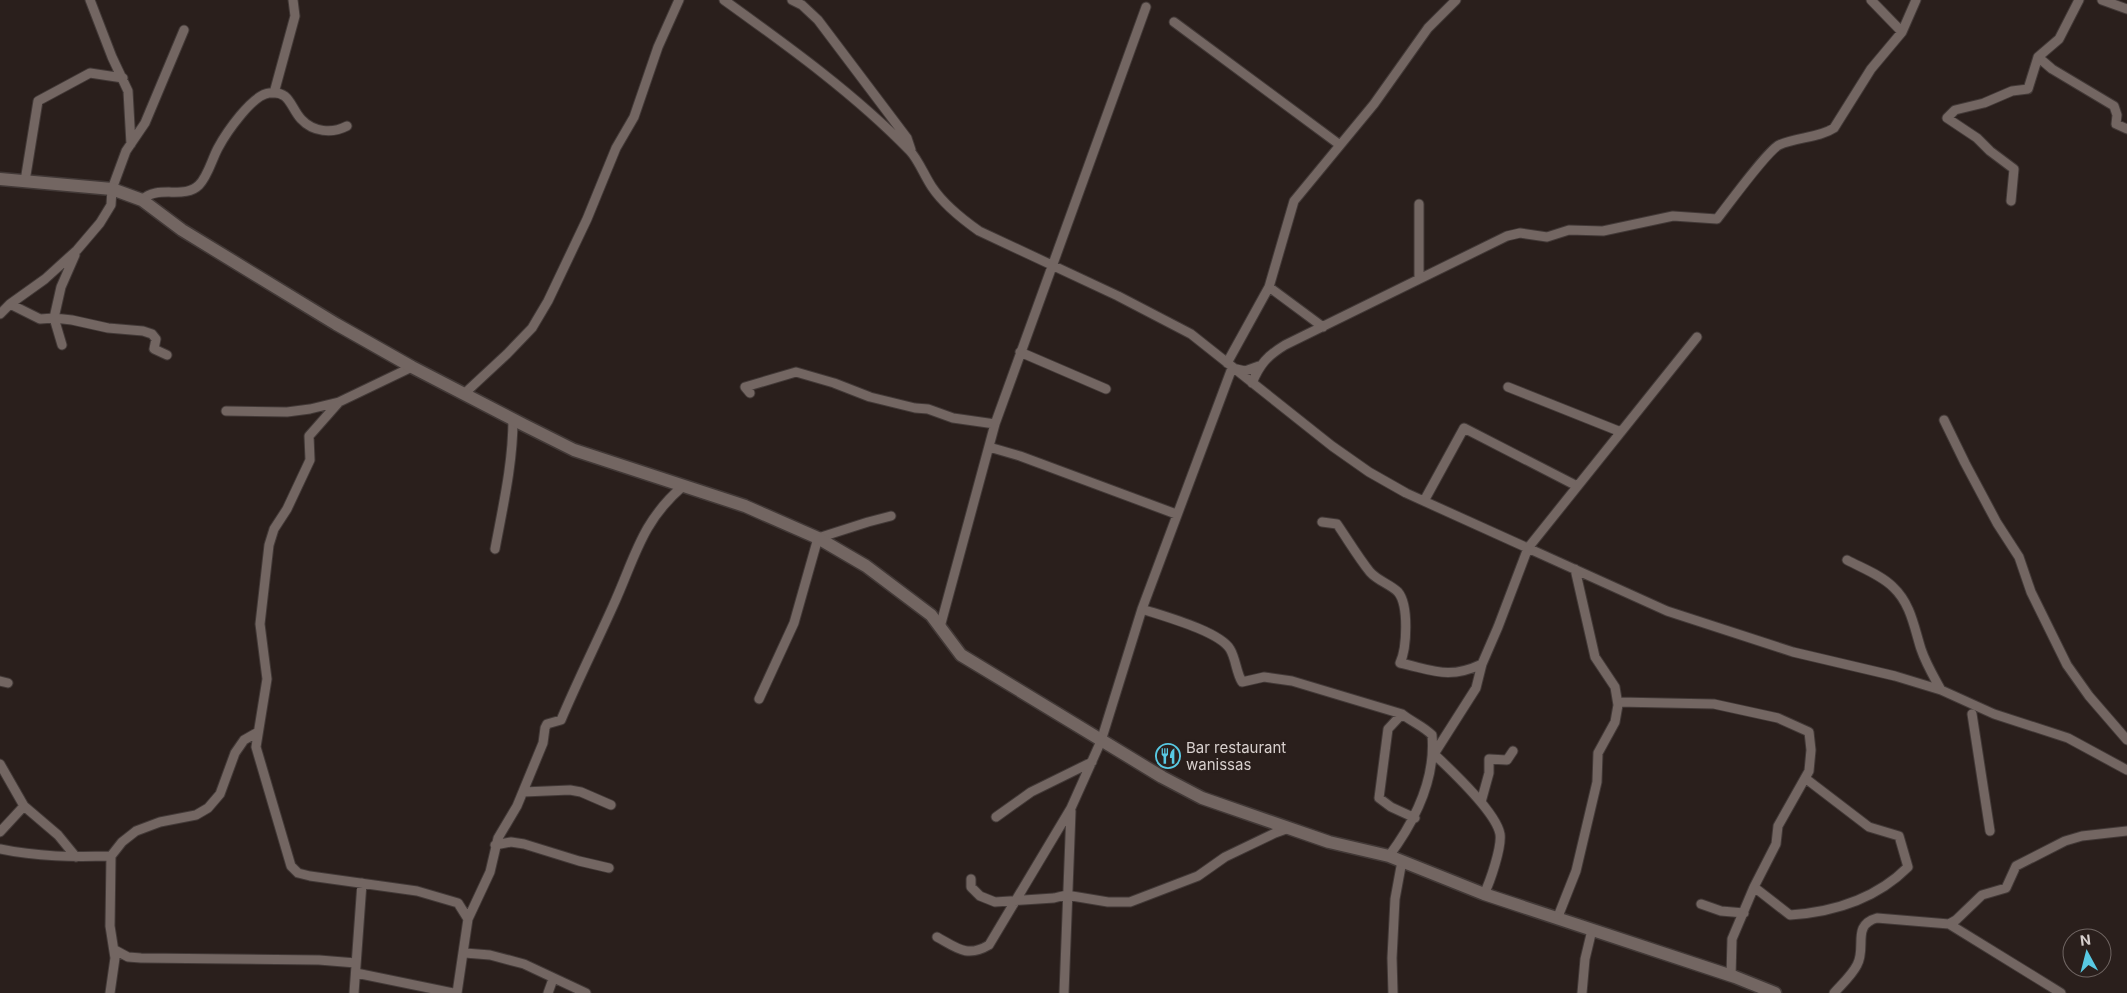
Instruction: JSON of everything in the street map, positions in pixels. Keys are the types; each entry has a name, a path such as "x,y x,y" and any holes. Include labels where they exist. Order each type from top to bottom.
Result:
{"main road":[{"path":"0,179 112,189 142,200 182,230 412,368 465,393 574,450 745,506 818,538 866,566 931,615 960,655 1162,778 1202,798 1329,842 1389,856 1484,894 1731,976 1775,993"}],"street":[{"path":"90,0 112,57 128,91 131,144"},
{"path":"274,93 295,16 293,0"},
{"path":"465,393 532,328 548,301 587,219 616,148 634,117 658,47 679,0"},
{"path":"724,0 861,106 912,153"},
{"path":"792,0 802,5 818,20 907,138 912,153 933,189 960,217 979,231 1118,296 1191,334 1332,446 1369,472 1424,501 1667,611 1759,642 1941,690 1994,714 2068,738 2127,770"},
{"path":"937,936 961,950 975,952 984,948 992,940 1071,808 1101,741 1142,609 1230,365 1269,287 1294,201 1374,104 1428,28 1456,0"},
{"path":"1871,0 1902,32"},
{"path":"1252,383 1259,366 1272,353 1285,345 1497,240 1520,233 1547,237 1569,230 1603,230 1673,216 1717,219 1779,145 1810,135 1824,133 1834,128 1871,69 1902,32 1916,0"},
{"path":"2011,200 2014,169 1990,151 1978,138 1947,118 1955,110 1984,103 2012,91 2028,89 2038,57 2059,39 2080,0"},
{"path":"2102,0 2115,2 2127,9"},
{"path":"940,627 995,424 1146,7"},
{"path":"1174,22 1340,145"},
{"path":"4,308 45,279 77,250 100,223 111,205 112,189 126,151 145,123 184,30"},
{"path":"2038,57 2052,69 2114,106 2117,114 2116,124 2127,129"},
{"path":"25,182 38,101 90,73 123,78"},
{"path":"142,200 154,192 193,190 200,184 219,146 242,113 255,100 267,93 280,93 287,96 300,118 307,124 330,131 337,131 347,126"},
{"path":"1419,204 1419,279"},
{"path":"62,345 54,318 61,287 77,250"},
{"path":"1269,287 1323,327"},
{"path":"58,301 60,310 68,319"},
{"path":"4,308 40,319 68,319 108,328 144,331 152,334 156,339 154,349 167,355"},
{"path":"40,319 58,335"},
{"path":"1434,754 1476,688 1482,664 1528,548 1697,337"},
{"path":"1020,352 1106,388"},
{"path":"1230,365 1245,371 1259,366"},
{"path":"226,410 287,412 310,409 339,402 412,368"},
{"path":"750,393 744,387 796,372 834,383 870,397 915,408 928,409 953,418 995,424"},
{"path":"1508,388 1620,432"},
{"path":"339,402 309,436 310,460 287,509 274,529 269,545 260,624 267,679 256,747 290,866 298,873 417,891 458,903 476,902"},
{"path":"495,549 509,478 513,447 513,419"},
{"path":"1944,420 1964,464 1997,523 2019,557 2031,592 2067,664 2089,696 2127,740"},
{"path":"1424,501 1464,428 1577,486"},
{"path":"989,446 1176,514"},
{"path":"457,993 468,919 490,872 496,845 523,792 543,743 544,728 548,724 561,720 626,578 645,530 656,513 683,486"},
{"path":"759,699 794,623 818,538 891,516"},
{"path":"1322,522 1337,524 1372,574 1397,591 1402,598 1405,609 1405,629 1400,663 1448,674 1465,671 1482,664"},
{"path":"1847,560 1880,577 1893,586 1901,596 1910,612 1926,662 1941,690"},
{"path":"1557,919 1576,871 1595,794 1598,753 1615,722 1618,702 1615,687 1595,657 1575,569"},
{"path":"1142,609 1198,629 1225,644 1234,659 1242,682 1264,677 1292,682 1402,714 1421,725 1432,735 1434,754 1426,790 1415,818 1389,856"},
{"path":"1618,702 1684,704 1698,702 1778,718 1809,732 1811,750 1809,771 1778,826 1776,844 1754,887 1732,939 1731,976"},
{"path":"1402,714 1388,729 1379,798 1391,807 1415,818"},
{"path":"1972,714 1990,831"},
{"path":"110,993 115,950 110,926 111,856 122,842 136,831 160,822 196,815 208,808 220,794 235,753 244,740 258,732"},
{"path":"1482,802 1489,773 1489,760 1507,760 1514,751"},
{"path":"1434,754 1482,802 1500,834 1492,878 1484,894"},
{"path":"996,817 1031,792 1092,762"},
{"path":"0,764 24,806 58,835 76,857"},
{"path":"1754,887 1790,915 1810,913 1868,897 1894,880 1908,867 1899,836 1868,828 1805,778"},
{"path":"523,792 570,790 581,792 612,805"},
{"path":"0,832 24,806"},
{"path":"1064,993 1066,895 1071,808"},
{"path":"971,879 972,889 987,900 995,902 1054,898 1066,895 1108,902 1137,900 1198,876 1225,857 1274,833 1289,828"},
{"path":"1834,993 1858,965 1862,933 1868,920 1876,918 1949,924 1956,920 1982,895 2006,888 2012,871 2023,861 2065,841 2082,836 2127,831"},
{"path":"496,845 511,842 524,844 609,868"},
{"path":"0,849 35,855 111,856"},
{"path":"1393,993 1392,958 1395,899 1402,861"},
{"path":"354,993 362,883"},
{"path":"458,903 468,919"},
{"path":"1701,904 1721,910 1744,913"},
{"path":"1949,924 2061,993"},
{"path":"1582,993 1585,959 1592,930"},
{"path":"115,950 128,956 141,958 320,960 452,993"},
{"path":"464,953 490,955 524,964 586,993"},
{"path":"548,993 554,979"}],"place":[{"name":"Bar restaurant wanissas","path":"1168,756"}]}
